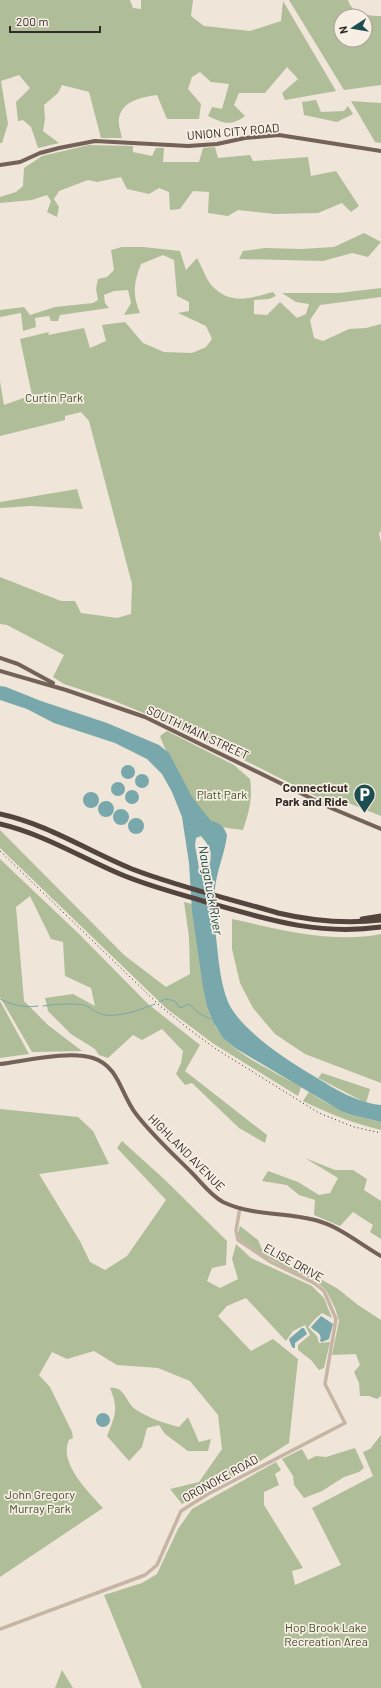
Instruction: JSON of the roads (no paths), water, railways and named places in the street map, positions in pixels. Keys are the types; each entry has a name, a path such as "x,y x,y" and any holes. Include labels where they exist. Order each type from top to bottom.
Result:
{"highway":[{"path":"0,814 45,828 118,863 164,879 289,916 310,920 348,922 381,920"},
{"path":"0,824 41,838 120,874 163,889 248,914 282,923 320,929 354,930 381,927"},
{"path":"310,920 358,919 381,916"}],"main road":[{"name":"UNION CITY ROAD","path":"0,166 20,162 40,153 88,141 188,146 217,144 245,138 279,135 381,151"},
{"path":"0,658 12,664 18,664 58,687"},
{"path":"12,664 14,671"},
{"name":"SOUTH MAIN STREET","path":"0,671 14,671 145,717 321,804 381,829"},
{"name":"HIGHLAND AVENUE","path":"0,1064 53,1056 76,1055 93,1057 114,1072 135,1113 162,1144 211,1194 222,1201 254,1212 298,1216 316,1220 337,1229 381,1256"}],"street":[{"name":"ELISE DRIVE","path":"240,1208 236,1230 237,1238 245,1246 271,1262 314,1283 324,1291 336,1319 325,1382 327,1391 345,1423"},
{"name":"ORONOKE ROAD","path":"0,1629 145,1575 157,1565 181,1511 215,1490 345,1423"}],"water":[{"name":"Naugatuck River","path":"0,686 6,687 41,701 107,723 159,745 169,753 192,797 211,821 223,827 227,835 216,881 214,910 220,967 228,1002 242,1022 252,1032 286,1059 342,1093 371,1104 381,1105 381,1122 341,1111 235,1048 223,1038 213,1022 207,1007 203,987 192,911 189,863 182,817 172,792 162,774 147,759 115,743 54,723 27,709 0,700","holes":["201,836 210,849 211,859 210,863 200,874 195,845 196,838"]},
{"path":"128,765 133,767 135,772 133,777 128,779 123,777 121,772 123,767"},
{"path":"142,774 147,776 149,781 147,786 142,788 137,786 135,781 137,776"},
{"path":"118,782 123,784 125,789 123,794 118,796 113,794 111,789 113,784"},
{"path":"132,790 137,792 139,797 137,802 132,804 127,802 125,797 127,792"},
{"path":"91,792 97,794 99,800 97,806 91,808 85,806 83,800 85,794"},
{"path":"106,801 112,803 114,809 112,815 106,817 100,815 98,809 100,803"},
{"path":"121,809 127,811 129,817 127,823 121,825 115,823 113,817 115,811"},
{"path":"136,818 142,820 144,826 142,832 136,834 130,832 128,826 130,820"},
{"path":"321,1316 333,1324 329,1339 322,1342 320,1341 321,1338 319,1334 311,1327"},
{"path":"304,1328 307,1334 295,1343 295,1348 293,1348 289,1339"},
{"path":"100,1413 106,1413 110,1417 110,1423 106,1427 100,1427 96,1423 96,1417"}],"waterway":[{"path":"0,999 19,1006 38,1006"},
{"path":"159,1002 166,999 175,1001 180,1008 189,1004 200,1014 211,1019"},
{"path":"43,1006 64,1004 84,1005 104,1015 117,1015 143,1009 155,1004"}],"railway":[{"path":"0,851 159,1005 190,1030 216,1049 319,1113 354,1127 381,1133"}],"place":[{"name":"Connecticut Park and Ride","path":"364,814"}],"park label":[{"name":"Curtin Park","path":"54,397"},
{"name":"Platt Park","path":"222,794"},
{"name":"John Gregory Murray Park","path":"40,1501"},
{"name":"Hop Brook Lake Recreation Area","path":"326,1634"}]}
